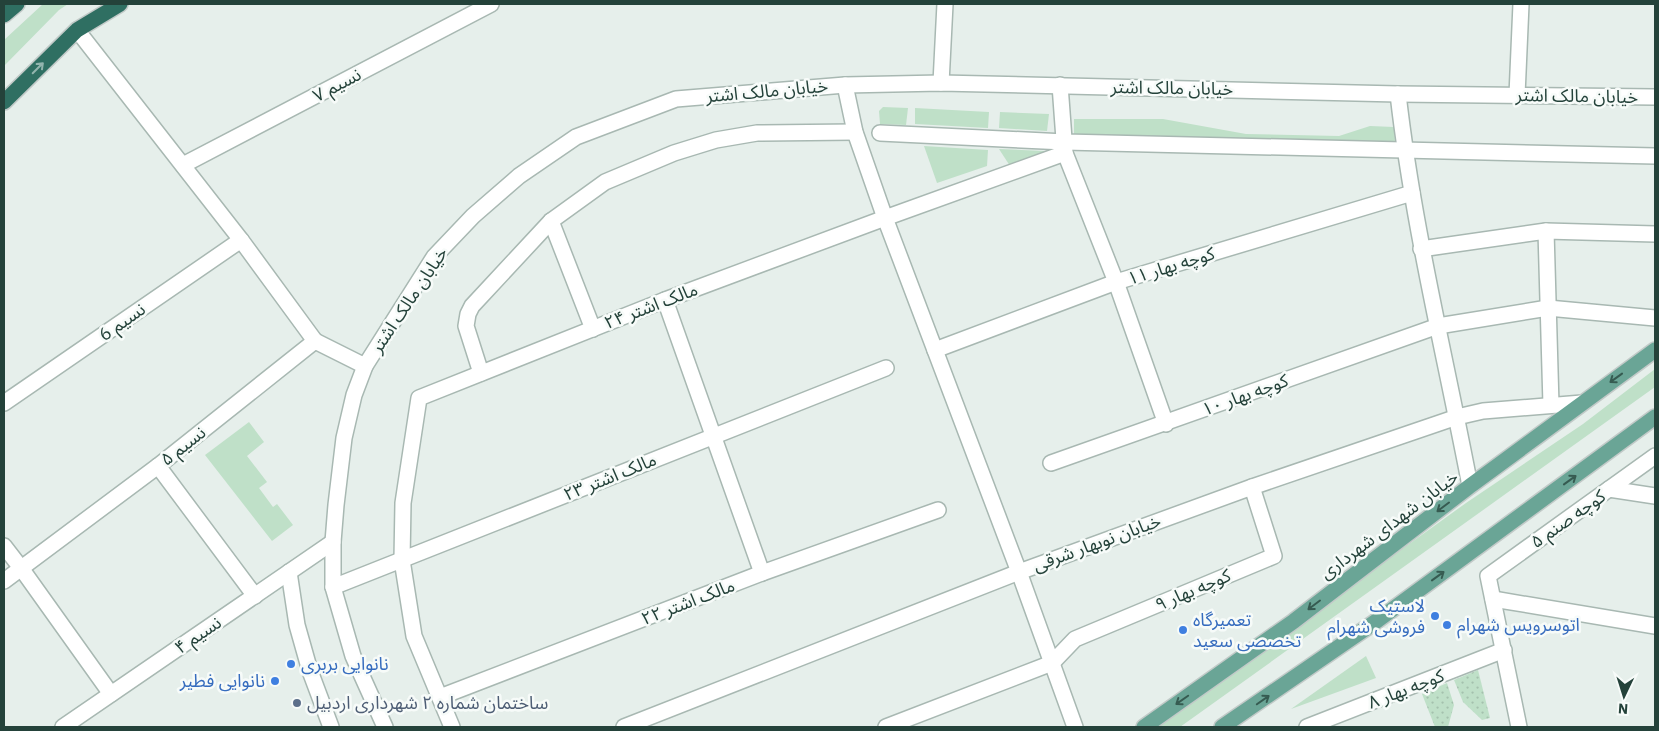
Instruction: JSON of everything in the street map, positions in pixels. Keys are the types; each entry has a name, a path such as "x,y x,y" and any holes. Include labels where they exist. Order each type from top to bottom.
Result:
{"highway":[{"path":"4,16 17,4"},
{"path":"4,102 77,30 120,4"}],"main road":[{"name":"خیابان شهدای شهرداری","path":"1144,727 1294,621 1470,486 1655,350"},
{"path":"1222,727 1378,620 1655,417"}],"street":[{"name":"نسیم ۷","path":"183,165 491,4"},
{"path":"941,83 946,4"},
{"path":"1517,95 1521,4"},
{"path":"77,30 241,240 316,341 365,366"},
{"name":"خیابان مالک اشتر","path":"385,727 353,656 333,587 333,542 344,438 354,395 365,366 434,257 473,216 519,176 576,137 676,99 845,85 941,83 1398,94 1655,97"},
{"path":"845,85 855,132 885,218 1019,572 1075,727"},
{"path":"1060,85 1065,147 1116,282 1166,424"},
{"path":"1398,94 1404,149 1422,249 1470,486"},
{"path":"481,374 466,326 468,314 472,306 551,221 605,182 674,154 716,140 757,133 855,132"},
{"path":"880,133 1065,147 1404,149 1655,156"},
{"name":"مالک اشتر ۲۴","path":"402,560 403,503 419,398 665,300 885,218 1065,147"},
{"name":"کوچه بهار ۱۱","path":"935,350 1116,282 1412,193"},
{"path":"551,221 593,329"},
{"path":"1422,249 1546,231 1655,234"},
{"path":"1546,231 1551,405"},
{"name":"نسیم 6","path":"4,403 241,240"},
{"path":"665,300 762,573"},
{"name":"کوچه بهار ۱۰","path":"1051,463 1166,424 1438,326 1548,308 1655,318"},
{"name":"نسیم ۵","path":"4,581 158,466 316,341"},
{"name":"مالک اشتر ۲۳","path":"333,587 886,368"},
{"name":"خیابان نوبهار شرقی","path":"624,727 1019,572 1252,487 1457,417 1483,411 1582,402"},
{"path":"1609,489 1655,456"},
{"path":"158,466 255,596"},
{"name":"کوچه بهار ۹","path":"1052,663 1075,639 1274,556 1252,487"},
{"name":"کوچه صنم ۵","path":"1493,600 1488,576 1609,489 1655,496"},
{"name":"مالک اشتر ۲۲","path":"440,697 762,573 938,510"},
{"name":"نسیم ۴","path":"63,727 333,542"},
{"path":"4,546 111,694"},
{"path":"402,560 414,636 452,727"},
{"path":"289,572 297,625 310,671 331,727"},
{"path":"1519,727 1493,600 1655,626"},
{"name":"کوچه بهار ۸","path":"1307,727 1504,650"},
{"path":"886,727 1052,663"}],"green space":[{"path":"43,4 68,4 59,10 4,66 4,40"},
{"path":"883,107 908,108 906,125 880,124 879,111"},
{"path":"915,108 989,112 988,128 915,124"},
{"path":"1000,112 1049,114 1047,131 999,128"},
{"path":"1074,119 1163,119 1246,134 1339,136 1370,126 1394,127 1395,142 1074,135"},
{"path":"924,146 988,150 987,166 937,183"},
{"path":"999,149 1044,151 1044,155 1010,166"},
{"path":"1655,369 1655,387 1180,727 1155,727 1466,503 1583,424"},
{"path":"249,422 264,442 247,456 267,482 259,488 273,507 277,504 293,525 272,541 205,455"},
{"path":"1366,656 1376,678 1291,709"},
{"path":"1478,670 1490,718 1482,720 1463,702 1454,680"},
{"path":"1447,683 1454,705 1448,727 1435,727 1422,694"}],"place":[{"name":"لاستیک فروشی شهرام","path":"1435,616"},
{"name":"اتوسرویس شهرام","path":"1447,625"},
{"name":"تعمیرگاه تخصصی سعید","path":"1183,630"},
{"name":"نانوایی بربری","path":"291,664"},
{"name":"نانوایی فطیر","path":"275,681"},
{"name":"ساختمان شماره ۲ شهرداری اردبیل","path":"297,703"}]}
